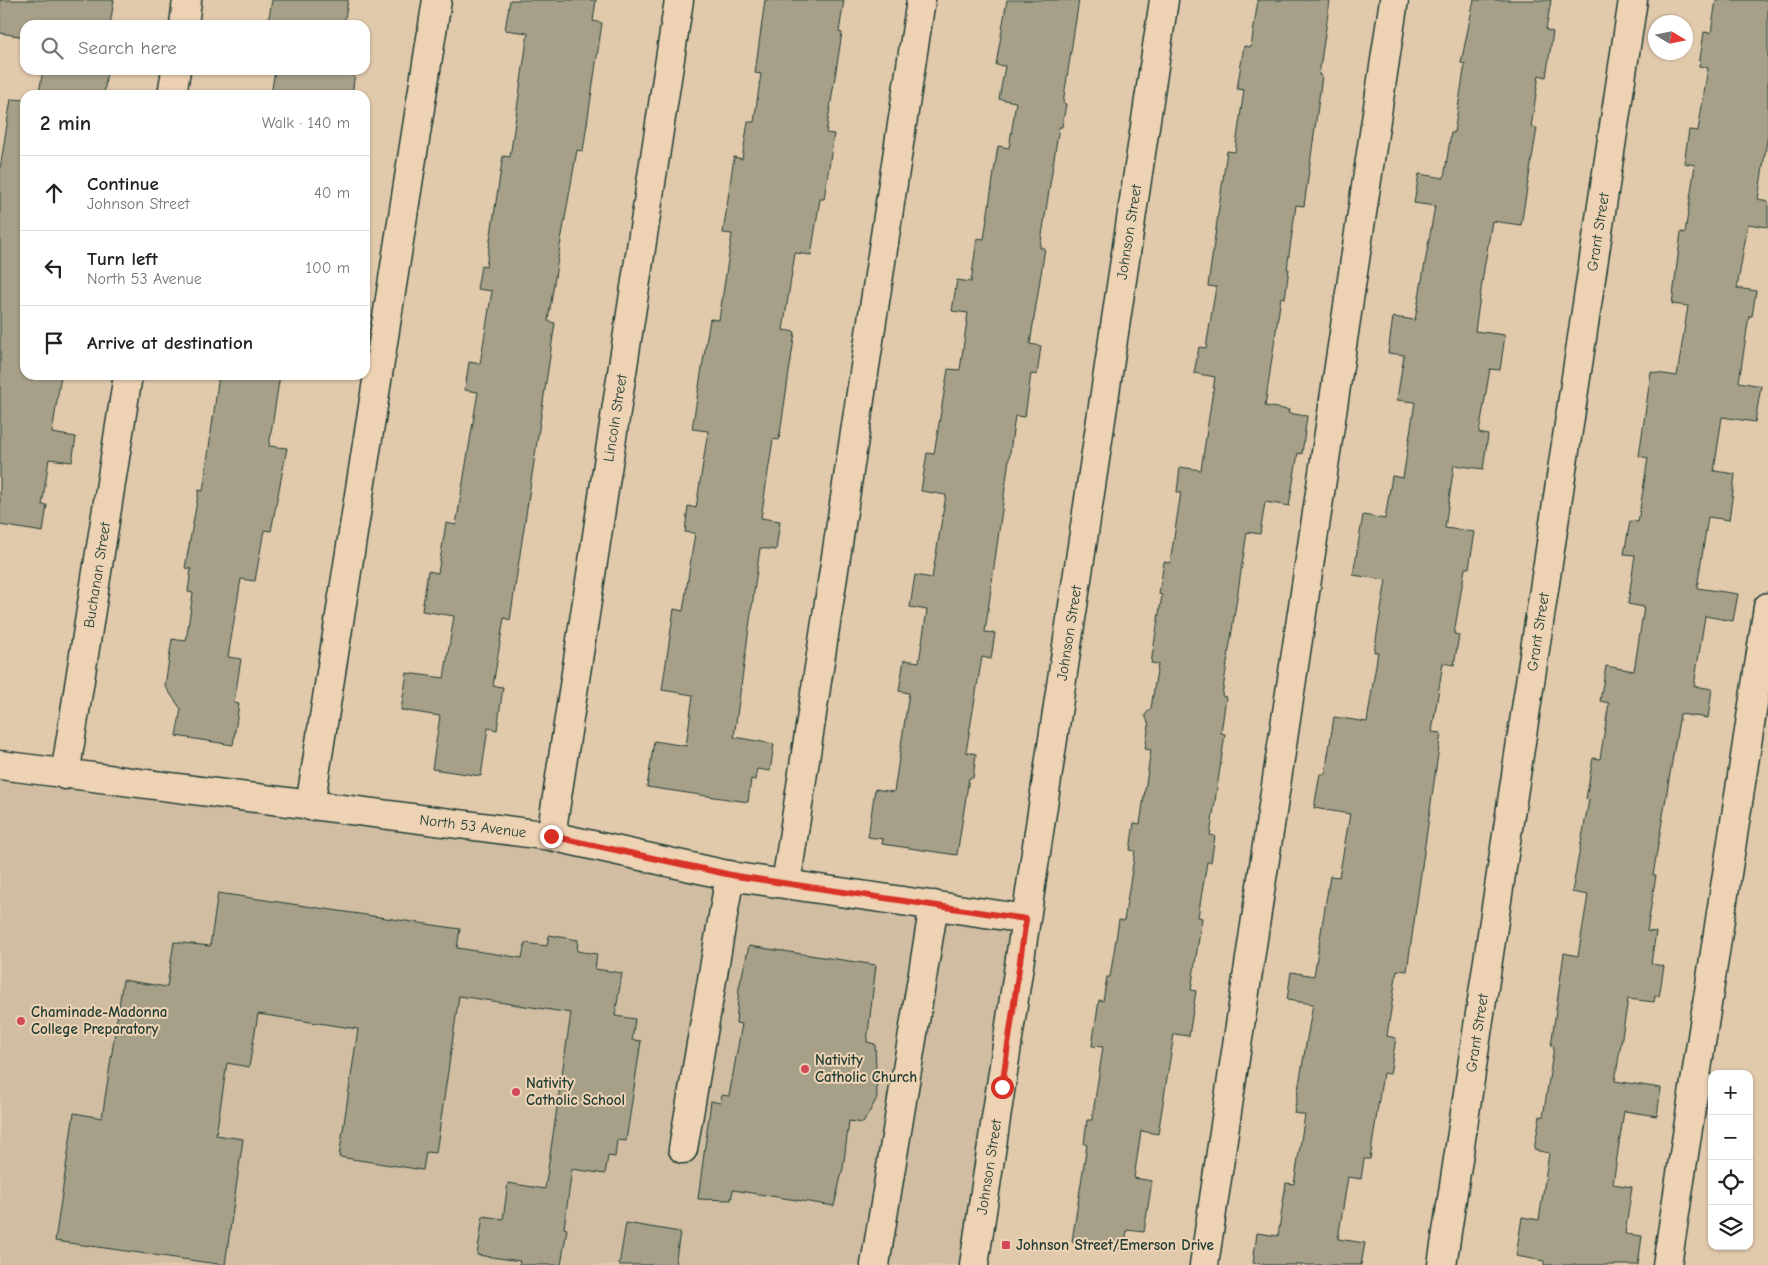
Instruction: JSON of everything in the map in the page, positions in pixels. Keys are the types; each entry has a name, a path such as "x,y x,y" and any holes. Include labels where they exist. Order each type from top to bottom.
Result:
{"street":[{"path":"185,20 188,0"},
{"path":"310,806 437,0"},
{"name":"Lincoln Street","path":"551,836 679,0"},
{"path":"786,884 921,0"},
{"name":"Johnson Street","path":"974,1265 1164,0"},
{"path":"1204,1265 1394,0"},
{"name":"Grant Street","path":"1442,1265 1633,0"},
{"path":"173,90 175,75"},
{"name":"Buchanan Street","path":"65,775 127,380"},
{"path":"1667,1265 1768,607"},
{"name":"North 53 Avenue","path":"0,765 65,775 551,836 730,875 1026,919"},
{"path":"683,1150 730,875"},
{"path":"875,1265 934,905"}],"shaded area":[{"name":"Nativity Catholic School","path":"0,765 1026,919 975,1265 0,1265"}],"building":[{"path":"0,0 114,0 111,20 20,20 20,36 0,33"},
{"path":"272,0 348,0 345,20 269,20"},
{"path":"510,0 596,0 593,21 602,23 583,151 577,150 548,321 555,323 510,620 504,618 493,686 503,687 497,730 488,728 481,776 432,769 440,716 401,710 407,673 444,678 454,616 422,611 428,571 438,573 446,523 456,525 478,392 465,390 469,362 480,364 492,291 477,289 481,266 486,267 503,156 510,157 528,33 505,30"},
{"path":"765,0 844,0 839,32 842,33 826,133 834,134 824,199 820,199 811,255 795,253 783,330 795,332 779,440 773,439 761,518 780,521 776,550 760,548 734,737 774,744 770,771 757,769 755,780 751,779 748,802 647,787 654,741 686,746 693,695 662,690 674,609 683,611 695,533 685,532 688,506 696,508 708,431 692,429 710,319 719,320 732,234 723,233 734,157 742,159 748,122 754,122 761,74 755,73"},
{"path":"1007,0 1079,0 1063,103 1066,104 1062,127 1059,127 1040,248 1045,248 1030,344 1041,346 1037,375 1031,374 1025,417 1015,416 985,632 995,633 991,659 982,657 966,752 976,754 973,778 969,778 957,855 882,844 883,839 868,837 875,789 894,792 909,693 899,691 904,660 919,662 927,610 910,607 915,575 932,578 946,495 921,491 927,453 934,454 948,369 960,370 968,313 952,311 957,280 971,282 977,238 984,239 998,146 1009,148 1016,102 999,99 1005,66 996,65"},
{"path":"1258,0 1330,0 1319,75 1322,76 1304,206 1296,205 1285,298 1281,297 1265,406 1289,410 1288,413 1307,416 1302,454 1298,453 1289,506 1265,502 1260,534 1247,532 1222,696 1226,697 1221,733 1225,734 1210,835 1215,836 1211,862 1207,862 1198,917 1202,918 1191,990 1196,991 1189,1036 1174,1034 1158,1134 1141,1131 1134,1178 1152,1181 1144,1232 1127,1230 1124,1249 1072,1241 1087,1145 1084,1144 1087,1120 1092,1120 1103,1047 1092,1046 1099,1000 1103,1001 1107,977 1110,977 1119,920 1124,921 1135,851 1130,850 1134,823 1140,824 1151,750 1145,749 1149,725 1145,715 1151,708 1158,664 1151,663 1162,595 1159,594 1164,562 1170,563 1181,492 1177,492 1180,467 1201,470 1215,377 1194,373 1199,347 1206,348 1216,287 1208,286 1227,151 1235,152 1244,90 1237,89 1244,46 1251,47"},
{"path":"1474,0 1551,0 1546,30 1553,32 1546,77 1539,75 1531,127 1537,128 1521,225 1492,221 1484,269 1475,331 1505,335 1500,370 1490,369 1479,433 1488,435 1483,469 1454,465 1445,528 1475,532 1469,568 1465,568 1454,634 1459,635 1454,665 1443,663 1432,732 1441,733 1407,971 1397,970 1387,1036 1396,1038 1390,1074 1383,1073 1370,1159 1364,1159 1361,1179 1348,1177 1338,1239 1365,1243 1361,1265 1269,1265 1253,1263 1257,1233 1278,1236 1286,1183 1294,1184 1305,1115 1294,1113 1313,1004 1287,1000 1291,972 1314,976 1330,876 1339,877 1350,814 1314,808 1320,774 1325,774 1334,717 1367,722 1378,652 1374,652 1386,580 1353,575 1363,515 1385,519 1392,476 1403,478 1415,402 1397,400 1404,355 1388,353 1393,317 1415,320 1435,206 1414,203 1419,174 1444,178 1451,133 1454,133 1465,64 1461,63"},
{"path":"1716,0 1768,0 1768,134 1758,199 1768,201 1768,227 1748,224 1737,288 1756,291 1752,316 1749,316 1739,382 1761,386 1755,422 1722,417 1714,471 1735,474 1729,520 1708,517 1697,588 1738,594 1733,621 1705,616 1694,686 1712,689 1708,718 1680,714 1653,875 1656,875 1647,931 1656,932 1651,964 1664,966 1659,997 1655,996 1654,1002 1628,999 1615,1081 1661,1088 1657,1116 1624,1111 1613,1184 1632,1187 1625,1234 1642,1236 1638,1265 1544,1265 1544,1261 1516,1256 1522,1217 1539,1220 1549,1153 1534,1150 1540,1116 1543,1117 1554,1047 1551,1046 1564,953 1578,956 1588,895 1572,892 1589,800 1586,799 1593,758 1600,759 1609,703 1600,701 1606,666 1634,671 1644,607 1628,604 1635,555 1624,554 1630,521 1638,522 1648,458 1639,456 1651,372 1677,376 1688,306 1672,304 1681,232 1685,233 1695,165 1684,163 1689,130 1698,131 1708,68 1699,66 1704,32 1711,33"},
{"path":"42,75 106,75 105,90 40,90"},
{"path":"274,75 355,75 353,90 272,90"},
{"path":"11,99 20,100 20,380 60,380 52,433 76,437 72,462 49,459 42,505 47,505 43,532 0,525 0,169"},
{"path":"218,380 279,380 269,446 287,448 271,531 264,530 255,581 241,579 228,657 241,659 234,703 239,704 233,745 176,736 181,709 165,686 172,639 186,641 193,593 188,592 191,569 185,568 199,490 203,491"},
{"path":"218,893 460,929 457,948 522,958 525,943 547,946 549,935 578,940 577,951 597,954 595,969 622,973 615,1016 635,1019 632,1040 641,1041 626,1141 617,1140 615,1157 608,1156 605,1174 572,1169 564,1228 567,1229 561,1265 519,1265 520,1261 477,1255 483,1216 503,1219 508,1183 545,1189 571,1013 459,996 436,1153 426,1152 423,1170 339,1157 358,1029 258,1014 249,1067 227,1063 216,1135 243,1139 225,1265 55,1241 74,1113 102,1118 123,980 167,987 174,942 210,946"},
{"name":"Nativity Catholic Church","path":"749,946 876,965 867,1042 875,1044 877,1098 863,1123 849,1121 843,1168 834,1206 733,1190 731,1200 698,1199 711,1101 720,1103 722,1095 729,1096 742,1024 736,1023 739,988"},
{"path":"626,1223 680,1232 675,1265 619,1265"}],"place":[{"name":"Chaminade-Madonna College Preparatory","path":"21,1021"},
{"name":"Nativity Catholic Church","path":"805,1069"},
{"name":"Nativity Catholic School","path":"516,1092"},
{"name":"Johnson Street/Emerson Drive","path":"1006,1245"}],"route":[{"path":"551,836 736,876 1026,919 1002,1087"}]}
